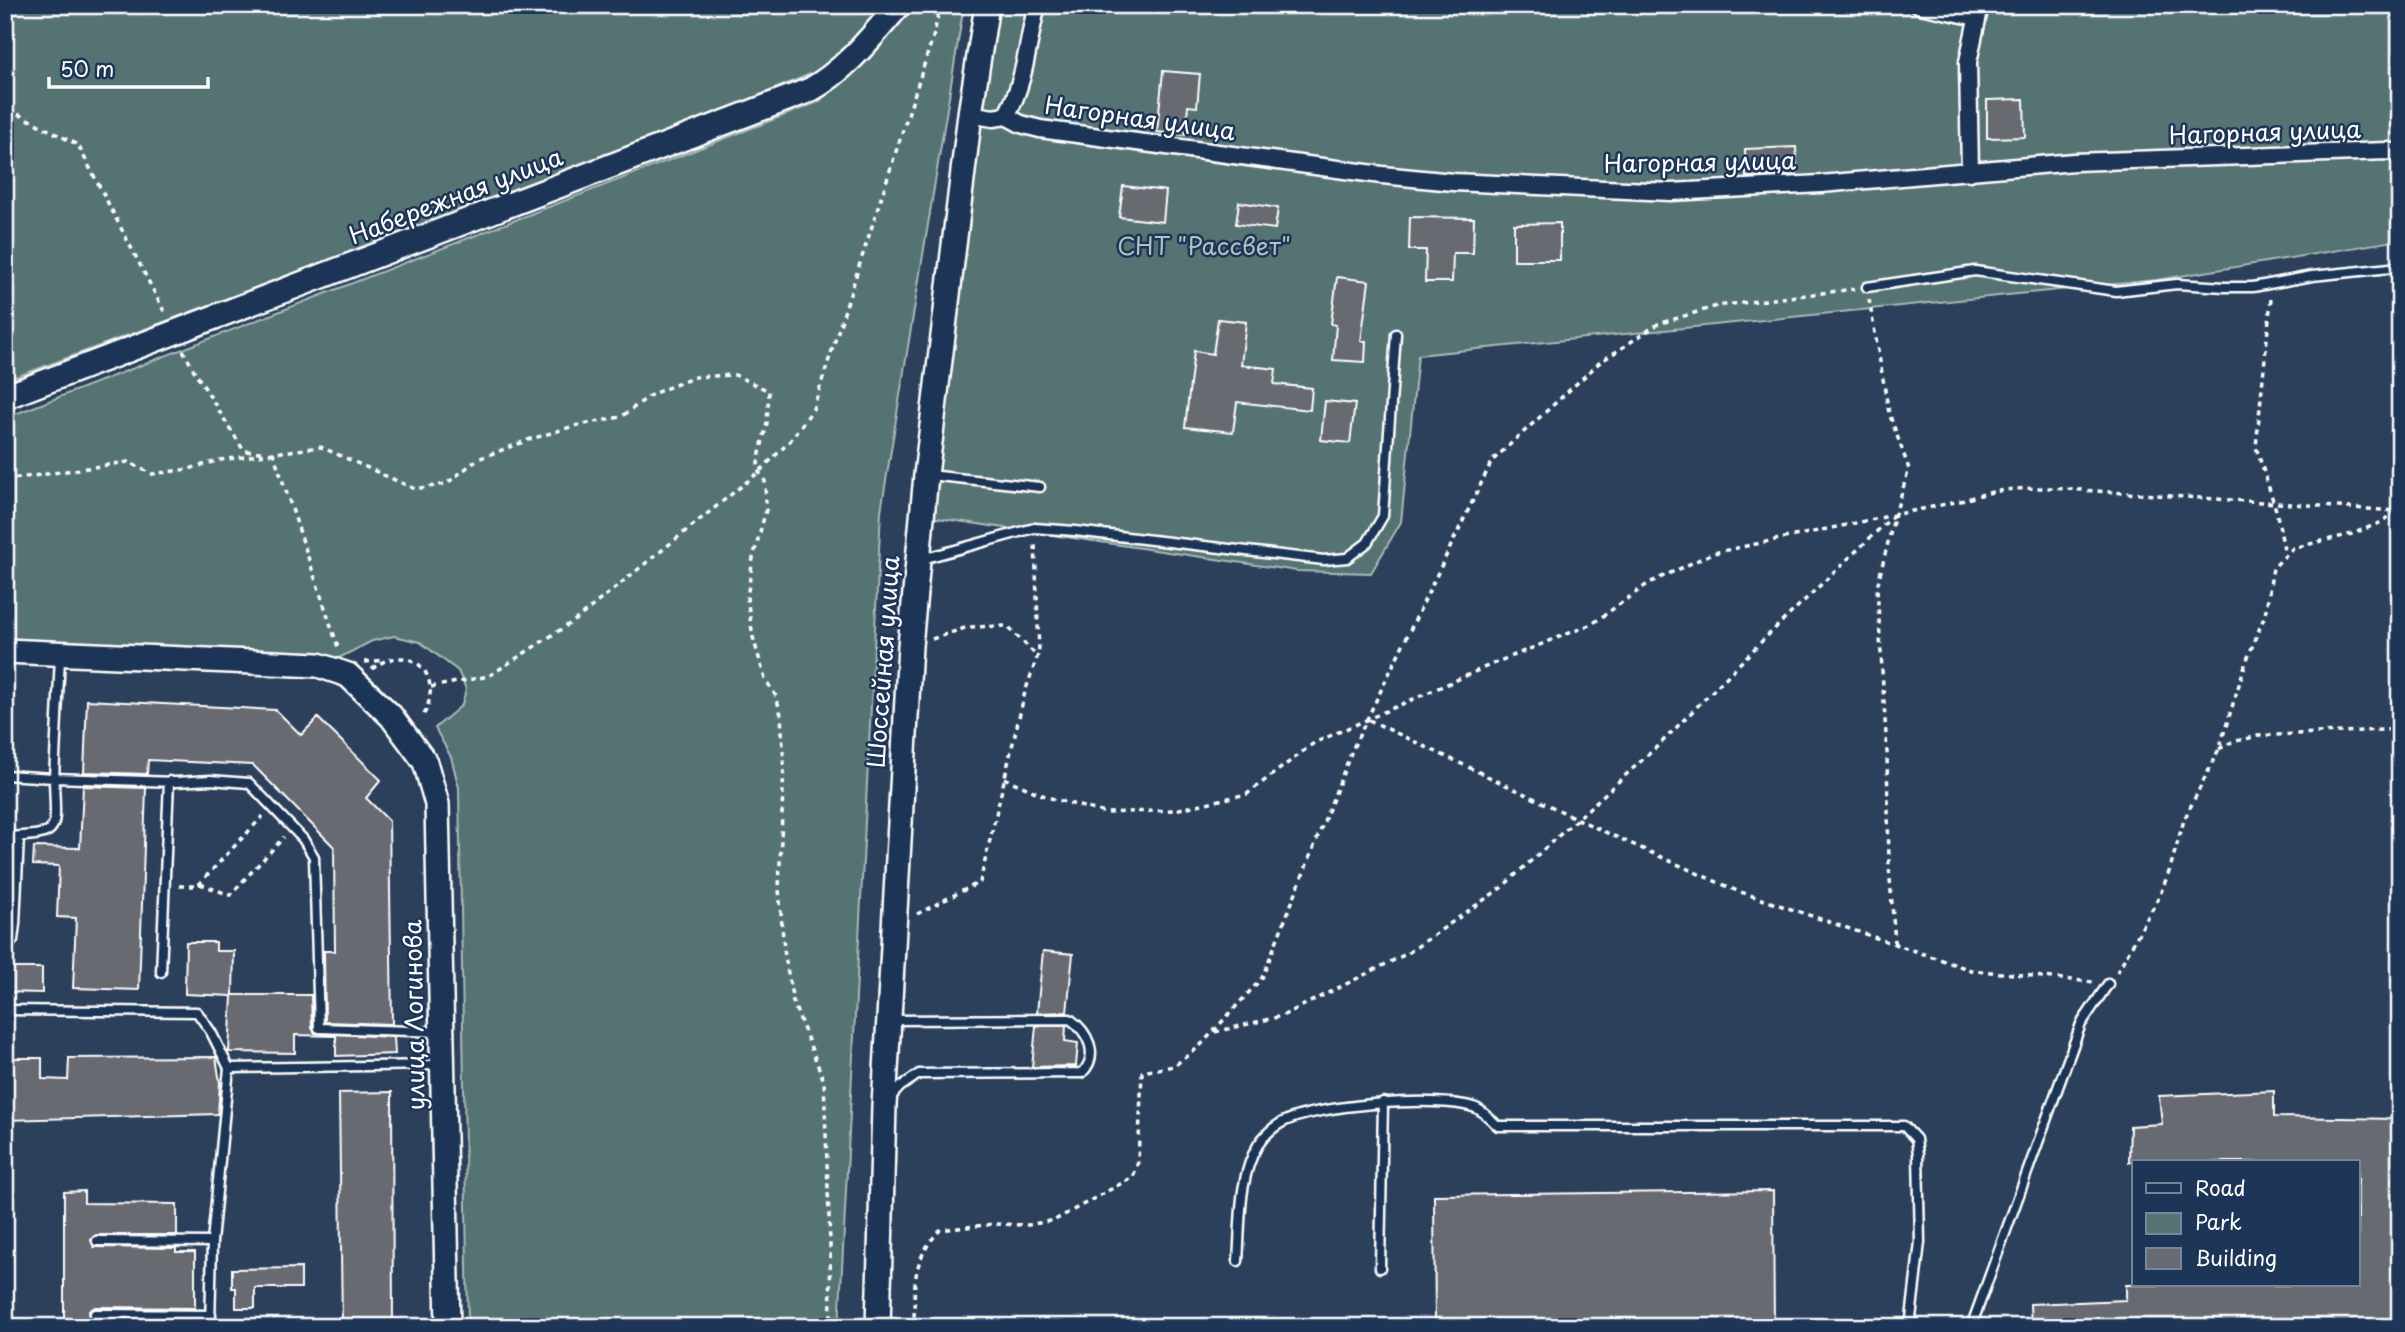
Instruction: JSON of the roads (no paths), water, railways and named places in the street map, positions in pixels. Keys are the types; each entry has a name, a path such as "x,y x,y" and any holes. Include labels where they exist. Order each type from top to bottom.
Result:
{"street":[{"name":"Шоссейная улица","path":"878,1327 892,925 910,646 926,475 986,5"},
{"path":"1006,116 1023,78 1037,5"},
{"path":"1920,5 1978,11 1968,62 1970,172"},
{"name":"Набережная улица","path":"5,397 810,90 849,61 897,6"},
{"name":"Нагорная улица","path":"970,114 993,118 1006,116 1021,124 1040,129 1382,175 1453,182 1671,192 1821,184 2074,162 2388,151 2400,154"},
{"path":"5,650 61,654"},
{"name":"улица Логинова","path":"61,654 318,665 348,675 391,716 425,761 436,804 448,1327"}],"lane":[{"path":"1867,287 1975,271 2116,291 2177,284 2224,288 2253,287 2312,276 2400,267"},
{"path":"918,560 1034,528 1324,560 1347,558 1367,543 1382,516 1396,334"},
{"path":"926,475 1040,487"},
{"path":"5,837 45,834 52,829 55,820 54,778 61,654"},
{"path":"5,775 249,783 303,839 314,857 320,1028 441,1032"},
{"path":"161,972 169,781"},
{"path":"5,949 13,940 15,924 19,837"},
{"path":"1971,1327 2081,1024 2108,984"},
{"path":"5,1010 197,1012 211,1032 229,1068 212,1242 210,1327"},
{"path":"884,1106 900,1087 919,1074 1082,1073 1089,1066 1091,1055 1091,1044 1086,1034 1070,1019 890,1020"},
{"path":"229,1068 442,1065"},
{"path":"1380,1268 1383,1102"},
{"path":"1238,1261 1245,1173 1268,1132 1281,1123 1305,1114 1383,1102 1443,1103 1474,1107 1498,1126 1904,1126 1916,1139 1918,1154 1920,1242 1910,1327"},
{"path":"97,1241 212,1242"},
{"path":"95,1314 211,1315"}],"park label":[{"name":"СНТ \"Рассвет\"","path":"1204,247"}]}
